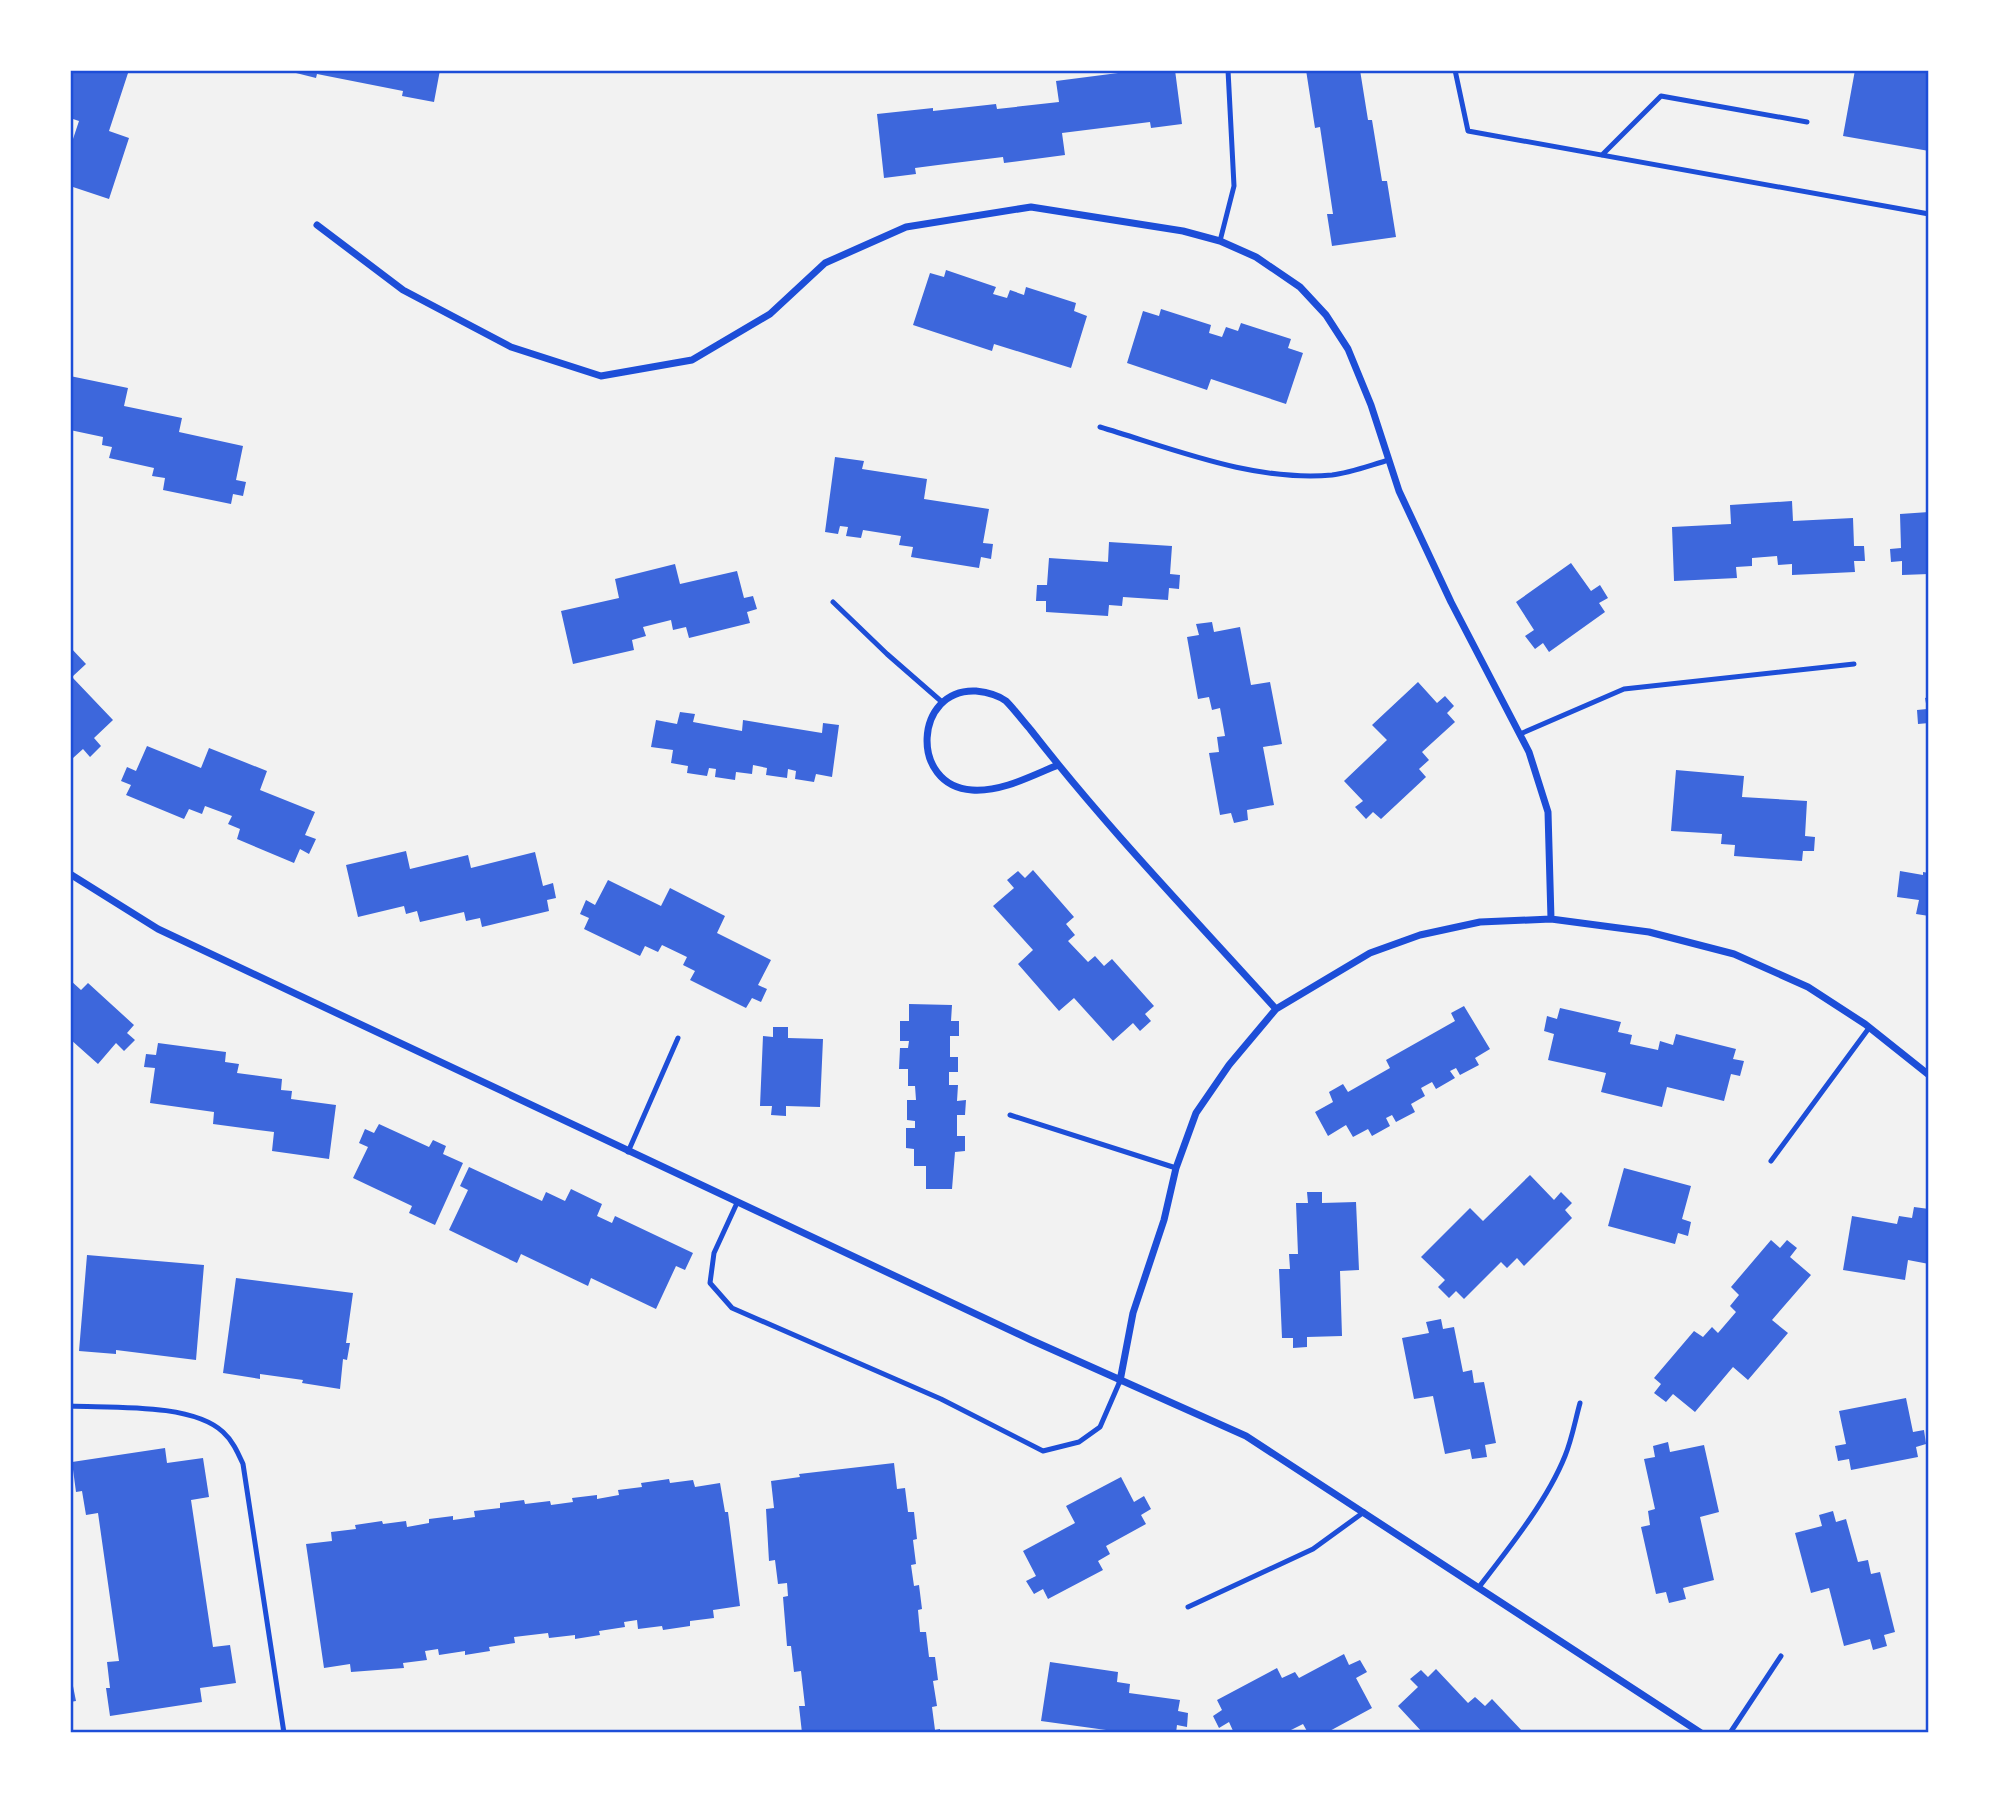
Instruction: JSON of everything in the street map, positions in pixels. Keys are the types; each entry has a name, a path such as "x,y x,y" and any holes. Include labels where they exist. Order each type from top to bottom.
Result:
{"street":[{"path":"317,225 403,290 510,348 601,376 692,360 770,314 825,262 906,227 1031,207 1183,231 1220,241 1256,257 1300,287 1326,315 1348,349 1371,405 1399,491 1451,602 1529,752 1548,811 1551,919"},
{"path":"1058,765 994,789 970,790 950,785 936,773 928,751 928,726 942,702 963,690 984,691 1004,699 1058,765 1276,1009"},
{"path":"70,874 158,929 737,1203 1120,1381 1246,1436 1701,1733"},
{"path":"1120,1381 1133,1313 1164,1220 1176,1168 1196,1113 1229,1065 1276,1009 1370,953 1420,935 1480,922 1551,919 1649,932 1734,954 1808,987 1870,1028 1929,1075"}],"lane":[{"path":"1220,241 1234,187 1228,70"},
{"path":"1455,70 1468,131 1929,214"},
{"path":"1602,155 1661,96 1807,121"},
{"path":"1100,427 1232,466 1290,476 1334,475 1389,460"},
{"path":"833,602 942,702"},
{"path":"1520,734 1624,689 1854,664"},
{"path":"1771,1161 1870,1028"},
{"path":"628,1152 678,1038"},
{"path":"1010,1115 1176,1168"},
{"path":"737,1203 714,1253 710,1283 732,1308 941,1399 1043,1451 1079,1442 1100,1427 1120,1381"},
{"path":"1479,1587 1517,1537 1549,1485 1565,1456 1580,1404"},
{"path":"70,1406 171,1411 192,1415 224,1432 235,1446 243,1464 284,1733"},
{"path":"1188,1607 1313,1549 1364,1512"},
{"path":"1730,1733 1781,1656"}],"building":[{"path":"74,70 129,70 109,131 129,138 109,199 70,186 70,148 79,121 70,118 70,82"},
{"path":"284,70 440,70 434,102 402,96 403,91 317,74 316,78"},
{"path":"1118,70 1175,70 1182,124 1151,128 1150,122 1062,133 1065,155 1004,163 1003,157 938,165 915,168 916,174 884,178 877,114 996,104 997,109 1059,102 1056,81 1118,73"},
{"path":"1306,70 1360,70 1382,181 1387,181 1396,237 1332,246 1327,214 1333,214 1320,127 1315,128"},
{"path":"1855,70 1929,70 1929,151 1843,136"},
{"path":"946,270 996,287 993,294 1007,298 1010,290 1024,295 1026,287 1076,303 1074,311 1087,316 1071,368 994,344 992,351 913,325 930,273 944,277"},
{"path":"1161,309 1211,325 1209,333 1222,337 1226,327 1238,331 1241,323 1291,339 1288,348 1303,353 1286,404 1211,379 1207,390 1127,363 1143,311 1159,316"},
{"path":"70,376 128,388 124,406 182,418 179,432 243,446 236,480 246,482 243,496 233,494 231,504 163,490 165,478 152,476 154,468 109,458 112,447 102,445 103,437 70,430"},
{"path":"835,457 864,461 862,469 927,479 924,499 989,509 983,543 993,544 991,559 981,557 979,568 911,557 913,547 899,545 901,536 863,530 861,538 846,536 848,527 840,526 838,534 825,532"},
{"path":"1792,501 1793,521 1853,518 1854,546 1864,546 1865,561 1854,561 1855,572 1792,575 1792,564 1778,565 1777,556 1752,558 1752,566 1736,567 1737,578 1674,581 1672,527 1731,524 1730,505"},
{"path":"1929,512 1929,574 1902,575 1902,561 1891,562 1890,549 1901,548 1900,514"},
{"path":"1109,542 1172,546 1170,574 1180,575 1179,589 1169,588 1168,600 1123,597 1122,606 1109,605 1108,616 1046,612 1046,601 1036,601 1037,585 1047,585 1049,558 1108,562"},
{"path":"1571,563 1591,591 1600,585 1608,598 1599,603 1605,612 1549,652 1543,643 1535,649 1525,636 1534,630 1516,602"},
{"path":"675,564 680,584 737,571 744,598 753,596 757,609 747,612 750,623 689,638 686,627 673,630 671,620 643,627 646,636 632,640 634,650 573,664 561,611 619,598 615,579"},
{"path":"1212,622 1214,632 1240,627 1251,685 1270,682 1282,744 1263,747 1274,805 1247,810 1248,820 1234,823 1231,813 1220,815 1209,753 1219,752 1217,737 1225,736 1220,708 1212,710 1209,697 1198,699 1187,637 1199,635 1196,624"},
{"path":"70,647 86,664 72,677 113,720 94,738 101,746 90,757 83,749 73,758 70,754"},
{"path":"1418,682 1437,703 1445,696 1454,706 1447,713 1455,722 1422,752 1429,760 1419,769 1426,777 1381,819 1373,812 1366,819 1355,807 1363,801 1344,781 1387,740 1372,725"},
{"path":"1929,697 1929,723 1918,724 1917,710 1927,709 1925,698"},
{"path":"680,712 695,714 693,722 742,731 743,720 822,733 823,723 839,725 832,777 816,774 814,782 795,779 796,771 788,769 787,778 766,775 767,768 753,765 752,774 736,772 735,780 715,777 716,769 709,768 707,776 687,773 688,766 671,763 673,750 651,747 656,720 677,724"},
{"path":"147,746 201,768 209,748 267,771 260,790 315,812 305,835 316,839 309,854 300,849 294,863 237,839 240,829 228,824 232,816 205,806 202,814 189,809 184,819 126,795 131,785 121,781 127,767 136,771"},
{"path":"1676,770 1744,776 1742,797 1807,801 1805,836 1815,837 1814,851 1803,851 1802,861 1734,856 1735,845 1721,844 1722,834 1671,831"},
{"path":"406,851 410,869 468,855 471,868 535,852 543,886 553,883 556,898 547,900 549,911 482,927 480,918 466,921 464,912 420,922 417,911 406,914 404,906 358,917 346,865"},
{"path":"1033,870 1074,917 1066,924 1075,935 1068,941 1088,962 1095,956 1104,966 1112,959 1154,1006 1145,1014 1151,1021 1140,1031 1133,1023 1113,1041 1074,998 1059,1011 1018,964 1033,950 993,906 1014,888 1007,880 1018,871 1025,878"},
{"path":"1900,871 1923,875 1923,872 1929,873 1929,916 1916,914 1919,900 1897,897"},
{"path":"608,880 661,906 670,888 725,916 717,933 771,960 758,985 767,989 761,1002 752,998 746,1008 690,980 695,971 683,965 687,957 662,945 658,952 645,946 640,956 584,929 589,918 580,914 586,900 595,905"},
{"path":"70,980 81,990 88,983 134,1025 127,1033 135,1040 124,1051 116,1043 98,1064 70,1039"},
{"path":"909,1004 952,1005 951,1021 959,1021 959,1036 950,1036 950,1057 958,1057 958,1072 949,1072 949,1085 958,1085 957,1101 966,1100 965,1115 957,1115 957,1136 965,1136 965,1151 955,1152 952,1189 926,1189 926,1166 914,1166 914,1149 906,1148 906,1128 915,1128 915,1121 907,1120 907,1100 916,1100 915,1086 908,1086 908,1069 899,1069 900,1048 908,1048 909,1041 900,1041 900,1021 909,1021"},
{"path":"1464,1006 1490,1049 1475,1058 1479,1065 1460,1075 1456,1068 1450,1071 1455,1078 1436,1089 1432,1082 1421,1088 1425,1096 1411,1104 1415,1112 1396,1122 1392,1115 1386,1118 1390,1126 1372,1136 1368,1129 1353,1137 1346,1125 1328,1136 1315,1112 1333,1102 1329,1092 1343,1084 1348,1092 1390,1068 1386,1060 1455,1021 1451,1013"},
{"path":"1560,1008 1621,1022 1618,1032 1632,1035 1630,1044 1658,1050 1660,1041 1673,1045 1676,1034 1736,1049 1733,1059 1744,1061 1740,1076 1731,1074 1724,1101 1667,1087 1662,1107 1601,1092 1606,1073 1548,1060 1554,1034 1544,1031 1547,1016 1557,1019"},
{"path":"773,1027 788,1027 788,1038 823,1039 820,1107 786,1106 786,1116 771,1115 772,1106 760,1106 763,1036 773,1037"},
{"path":"158,1043 226,1052 225,1062 239,1064 237,1073 282,1079 281,1090 292,1091 291,1099 336,1105 329,1159 272,1151 274,1132 213,1124 214,1112 150,1103 155,1068 144,1067 146,1054 156,1055"},
{"path":"379,1124 429,1147 433,1140 446,1146 443,1154 463,1163 435,1225 409,1213 412,1206 353,1178 368,1147 359,1143 365,1129 374,1133"},
{"path":"469,1167 542,1201 546,1192 565,1201 571,1189 602,1204 597,1216 612,1223 615,1216 693,1253 685,1270 676,1266 656,1309 591,1278 588,1286 521,1254 517,1263 449,1230 468,1190 460,1186"},
{"path":"1624,1168 1691,1186 1682,1219 1691,1222 1688,1236 1678,1233 1675,1244 1608,1226"},
{"path":"1530,1175 1554,1200 1561,1192 1572,1203 1565,1210 1572,1218 1524,1266 1517,1258 1507,1268 1501,1262 1464,1299 1456,1291 1449,1298 1438,1287 1445,1280 1421,1257 1470,1208 1483,1221"},
{"path":"1307,1192 1322,1192 1322,1203 1356,1202 1359,1270 1340,1271 1342,1336 1307,1337 1307,1347 1293,1348 1293,1338 1282,1338 1279,1269 1290,1269 1289,1254 1298,1254 1296,1203 1308,1203"},
{"path":"1914,1207 1929,1209 1929,1264 1908,1260 1905,1280 1843,1270 1852,1216 1897,1224 1899,1216 1912,1218"},
{"path":"1771,1240 1780,1248 1787,1240 1797,1248 1790,1257 1811,1275 1772,1320 1788,1333 1748,1380 1733,1367 1695,1412 1673,1394 1666,1402 1654,1393 1661,1384 1654,1378 1694,1331 1703,1337 1712,1327 1718,1333 1736,1312 1730,1306 1739,1295 1731,1287"},
{"path":"87,1255 204,1265 196,1360 116,1350 116,1354 79,1351"},
{"path":"236,1278 353,1293 346,1343 350,1343 347,1360 343,1359 340,1389 260,1374 260,1379 223,1373"},
{"path":"1441,1319 1443,1329 1454,1327 1463,1372 1472,1370 1474,1383 1484,1382 1496,1443 1485,1445 1487,1457 1472,1459 1470,1449 1445,1454 1433,1396 1414,1399 1402,1338 1429,1333 1426,1322"},
{"path":"1906,1398 1913,1432 1924,1430 1926,1444 1916,1447 1918,1457 1851,1470 1849,1459 1838,1461 1835,1446 1846,1444 1839,1411"},
{"path":"1668,1442 1670,1452 1704,1445 1719,1512 1700,1517 1714,1580 1683,1588 1686,1599 1669,1603 1666,1592 1656,1594 1641,1527 1650,1525 1648,1511 1655,1509 1644,1459 1655,1457 1653,1446"},
{"path":"165,1448 167,1463 203,1458 209,1497 191,1500 213,1647 230,1645 236,1683 200,1688 202,1702 110,1716 106,1688 110,1688 107,1662 119,1661 98,1513 86,1515 82,1491 76,1492 72,1462"},
{"path":"894,1463 897,1489 905,1488 908,1512 914,1512 916,1564 911,1565 914,1586 919,1585 922,1609 918,1610 920,1632 926,1632 929,1657 935,1657 938,1680 933,1681 937,1706 932,1707 935,1730 940,1729 940,1733 802,1733 799,1706 805,1706 801,1671 794,1672 791,1646 787,1646 783,1597 788,1596 787,1583 778,1584 775,1560 769,1561 766,1509 774,1508 771,1481 800,1477 799,1474"},
{"path":"1121,1477 1134,1502 1144,1496 1151,1509 1141,1515 1146,1524 1106,1546 1110,1554 1098,1561 1103,1570 1048,1599 1043,1589 1034,1594 1026,1581 1036,1576 1023,1551 1075,1523 1066,1506"},
{"path":"669,1479 670,1483 693,1480 695,1487 720,1483 725,1512 728,1512 740,1606 713,1610 714,1618 690,1621 690,1626 663,1630 662,1626 638,1629 637,1620 624,1622 625,1627 599,1631 600,1635 575,1639 575,1635 549,1638 548,1633 514,1637 515,1643 489,1647 490,1651 465,1655 465,1651 439,1655 438,1649 425,1651 427,1660 403,1663 404,1668 351,1672 350,1664 324,1668 306,1544 332,1541 331,1532 356,1529 355,1525 406,1521 407,1527 429,1523 429,1519 475,1517 474,1511 500,1508 500,1503 550,1501 551,1505 573,1502 572,1498 597,1495 597,1499 619,1495 618,1490 642,1487 641,1483"},
{"path":"1833,1511 1836,1522 1846,1519 1858,1562 1868,1560 1871,1574 1880,1572 1895,1632 1884,1635 1887,1646 1873,1650 1870,1639 1844,1646 1829,1588 1811,1593 1795,1533 1822,1526 1819,1515"},
{"path":"1344,1654 1349,1665 1360,1660 1367,1672 1356,1678 1372,1708 1326,1733 1308,1733 1303,1724 1285,1733 1234,1733 1229,1722 1219,1728 1213,1716 1222,1710 1217,1700 1277,1668 1282,1678 1295,1672 1299,1678"},
{"path":"1050,1662 1118,1672 1117,1682 1130,1684 1129,1693 1180,1700 1178,1711 1188,1713 1187,1727 1177,1725 1176,1733 1105,1733 1106,1730 1041,1721"},
{"path":"1436,1669 1468,1703 1475,1697 1485,1706 1492,1699 1524,1733 1423,1733 1398,1706 1418,1687 1410,1679 1421,1670 1428,1677"},
{"path":"70,1671 76,1701 70,1702"}]}
